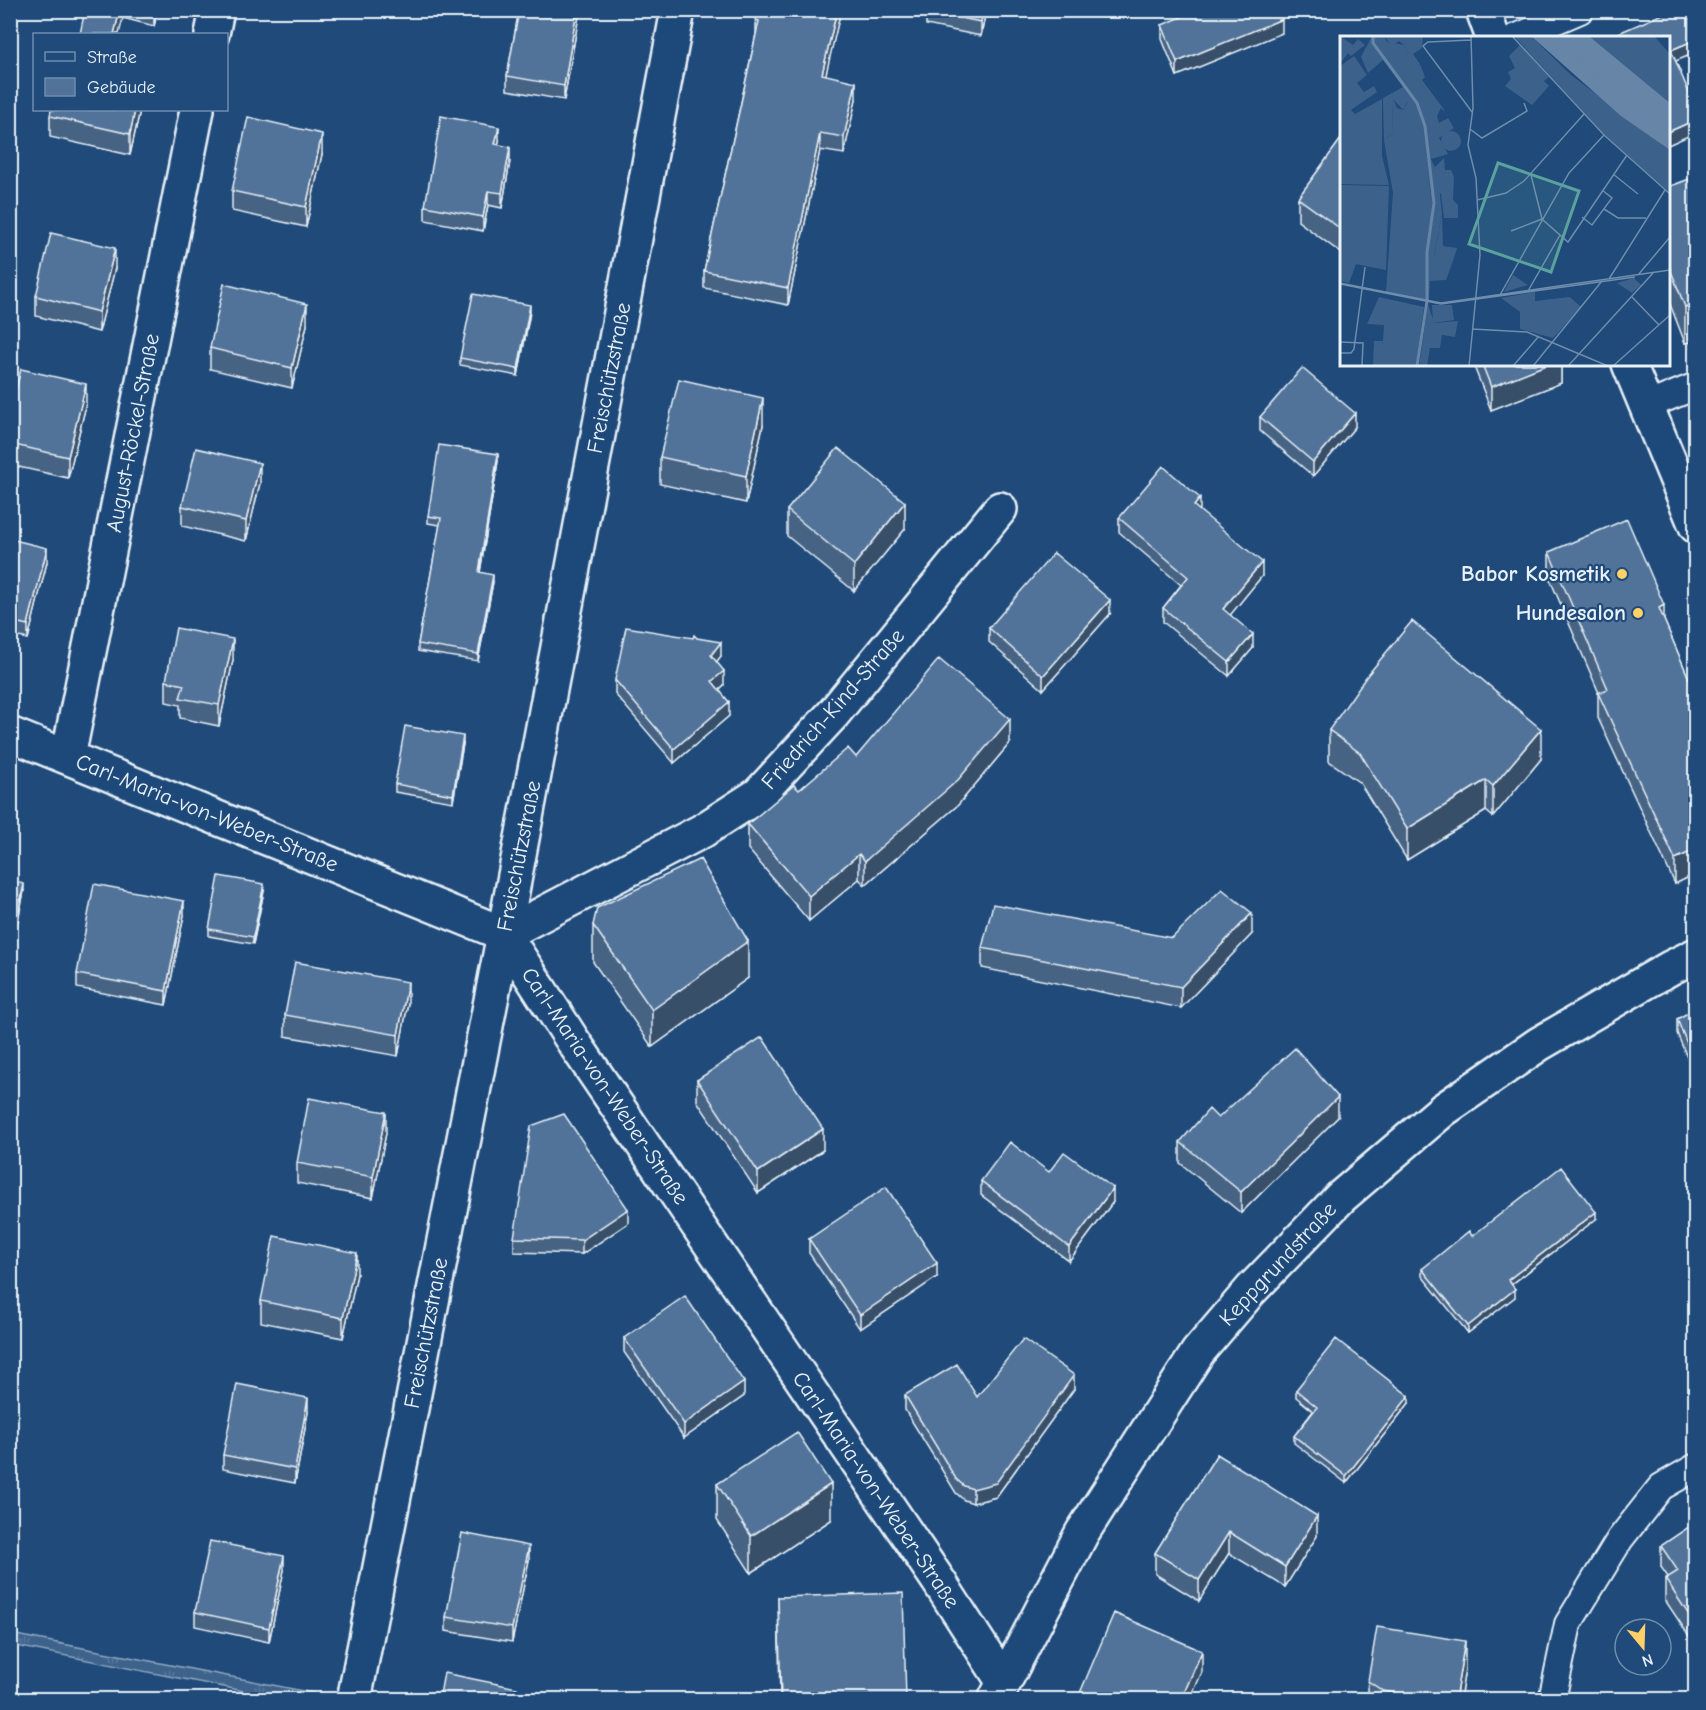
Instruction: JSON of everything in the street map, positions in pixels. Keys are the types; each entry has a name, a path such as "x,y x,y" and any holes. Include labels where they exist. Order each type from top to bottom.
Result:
{"street":[{"path":"212,33 217,10"},
{"name":"Freischützstraße","path":"354,1700 504,934 678,10"},
{"path":"1483,10 1492,36"},
{"name":"August-Röckel-Straße","path":"68,757 197,111"},
{"path":"1630,366 1695,526"},
{"name":"Friedrich-Kind-Straße","path":"504,934 702,831 758,795 833,714 1000,509"},
{"name":"Carl-Maria-von-Weber-Straße","path":"10,734 504,934 573,1041 931,1570 999,1690"},
{"name":"Keppgrundstraße","path":"999,1690 1083,1533 1198,1352 1251,1290 1341,1197 1443,1110 1539,1044 1670,968 1695,956"}],"lane":[{"path":"1520,36 1580,10"},
{"path":"1646,405 1695,386"},
{"path":"1552,1700 1568,1624 1620,1539 1660,1487 1695,1467"}],"green space":[{"path":"11,1634 314,1693 313,1699 284,1699 11,1645"}],"building":[{"path":"85,10 120,10 114,33 80,33"},
{"path":"519,10 577,10 564,86 507,76"},
{"path":"758,10 837,10 822,74 856,82 844,137 820,133 788,288 704,271 759,21 756,20"},
{"path":"926,10 983,10 981,22"},
{"path":"1199,10 1279,10 1282,19 1177,62 1162,25"},
{"path":"1672,10 1695,10 1695,40 1671,50 1695,107 1695,120 1670,131 1670,36 1612,36"},
{"path":"51,111 135,111 130,134 50,116"},
{"path":"441,116 499,127 495,144 510,147 502,193 488,191 483,217 425,206"},
{"path":"248,117 322,134 306,207 232,191"},
{"path":"1340,140 1340,228 1298,198"},
{"path":"1695,177 1695,318 1690,305 1685,307 1670,268 1670,186"},
{"path":"51,233 115,248 99,312 36,296"},
{"path":"224,284 307,304 292,368 210,348"},
{"path":"473,294 530,305 518,369 460,358"},
{"path":"1483,366 1543,366 1491,387"},
{"path":"1302,368 1355,413 1313,462 1260,417"},
{"path":"21,369 86,384 68,457 10,444 10,414"},
{"path":"679,379 763,398 746,476 660,457"},
{"path":"439,445 498,454 479,572 493,575 478,654 418,644 441,518 428,516"},
{"path":"196,448 260,463 246,521 182,506"},
{"path":"838,448 905,502 854,565 787,510"},
{"path":"1163,466 1200,498 1194,506 1262,562 1223,609 1253,634 1229,662 1163,608 1188,577 1119,518"},
{"path":"1627,519 1664,605 1659,608 1695,693 1695,850 1675,859 1598,693 1608,689 1549,552"},
{"path":"10,539 47,548 28,625 10,621"},
{"path":"1054,553 1110,600 1043,676 989,628"},
{"path":"1412,621 1541,729 1493,786 1486,780 1407,829 1360,753 1329,730 1366,677"},
{"path":"626,627 693,638 694,635 697,638 721,642 711,655 724,671 712,681 729,702 674,749 615,680"},
{"path":"176,628 233,639 219,705 180,698 184,685 166,681"},
{"path":"939,659 1010,719 958,780 865,861 859,854 809,896 748,824 794,785 799,790 848,748 856,757"},
{"path":"405,726 463,736 453,795 395,784"},
{"path":"700,859 748,941 652,1010 593,925 597,908"},
{"path":"219,876 264,884 253,937 209,929"},
{"path":"10,881 24,884 17,918 10,916"},
{"path":"94,884 184,901 166,991 77,974"},
{"path":"1222,889 1252,913 1181,987 982,948 993,904 1172,938"},
{"path":"295,962 408,982 398,1035 285,1015"},
{"path":"1695,1009 1695,1063 1677,1019"},
{"path":"762,1037 823,1129 758,1172 697,1080"},
{"path":"1295,1048 1338,1097 1241,1192 1180,1142 1209,1109 1218,1118"},
{"path":"309,1098 386,1112 373,1177 297,1163"},
{"path":"564,1114 628,1209 582,1240 514,1238 531,1126"},
{"path":"1010,1142 1049,1172 1064,1152 1113,1188 1069,1247 981,1181"},
{"path":"1561,1167 1596,1212 1508,1280 1515,1289 1468,1326 1422,1269 1469,1231 1472,1236"},
{"path":"886,1187 937,1263 860,1315 809,1239"},
{"path":"274,1236 357,1253 343,1318 261,1301"},
{"path":"685,1296 744,1382 684,1424 624,1338"},
{"path":"1023,1339 1074,1375 996,1483 973,1489 964,1486 956,1479 905,1395 957,1364 977,1397"},
{"path":"1336,1339 1409,1396 1346,1476 1294,1436 1317,1407 1296,1390"},
{"path":"237,1384 308,1398 295,1469 223,1455"},
{"path":"797,1432 831,1484 751,1536 717,1484"},
{"path":"1217,1454 1317,1516 1285,1567 1229,1532 1199,1580 1155,1553"},
{"path":"1695,1523 1695,1624 1665,1579 1678,1571 1661,1546"},
{"path":"462,1533 529,1546 512,1628 446,1617"},
{"path":"210,1541 284,1556 269,1628 195,1612"},
{"path":"903,1593 906,1700 781,1700 778,1597"},
{"path":"1114,1613 1202,1651 1181,1700 1077,1700"},
{"path":"1377,1627 1465,1641 1455,1700 1437,1700 1383,1691 1368,1681"},
{"path":"444,1673 517,1688 514,1700 439,1700"}],"place":[{"name":"Babor Kosmetik","path":"1622,574"},
{"name":"Hundesalon","path":"1638,613"}]}
